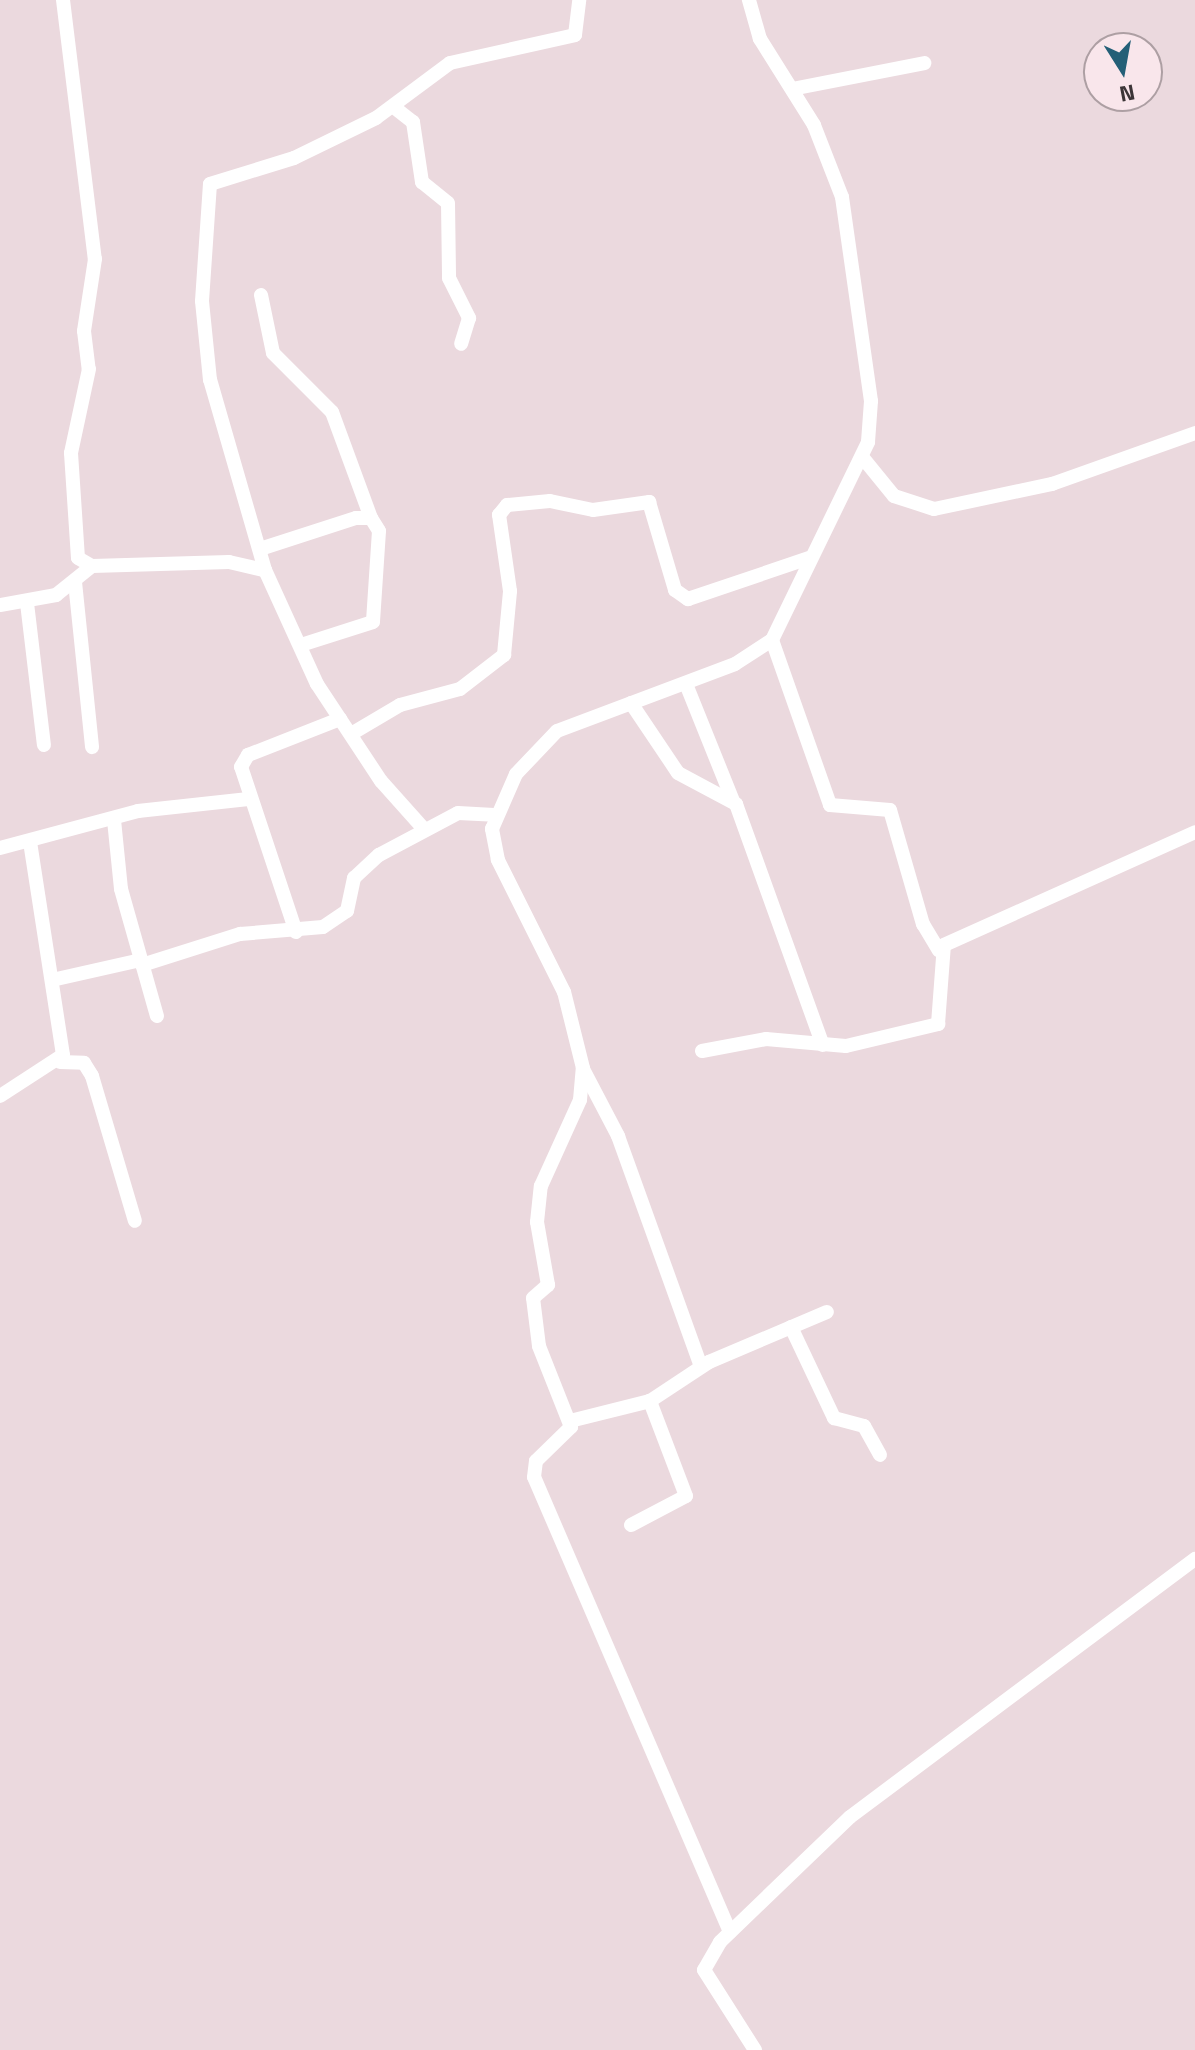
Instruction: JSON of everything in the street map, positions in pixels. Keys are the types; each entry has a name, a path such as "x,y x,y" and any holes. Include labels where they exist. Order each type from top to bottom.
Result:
{"street":[{"path":"63,0 95,269 84,331 89,369 73,431 71,523 78,558 92,566 229,562 265,570"},
{"path":"423,828 340,719 265,570 210,380 202,301 207,190 217,179 294,158 395,108 450,63 575,35 579,0"},
{"path":"701,1366 618,1136 583,1068 554,968 498,860 494,815 541,743 575,721 686,684 772,640 809,558 863,458 871,401 842,197 792,89 760,39 749,0"},
{"path":"792,89 924,63"},
{"path":"395,108 413,122 422,182 448,203 449,278 469,318 461,344"},
{"path":"261,295 273,353 332,412 381,540 373,622 301,645"},
{"path":"863,458 894,496 934,509 1052,484 1195,433"},
{"path":"351,734 400,705 460,689 504,655 510,604 499,515 507,505 550,501 593,510 649,502 675,590 688,599 809,558"},
{"path":"260,549 371,518"},
{"path":"0,605 27,603 75,582 92,566"},
{"path":"75,582 92,747"},
{"path":"27,603 44,745"},
{"path":"702,1051 750,1040 823,1045 868,1043 938,1024 944,1016 939,951 923,924 890,810 830,805 772,640"},
{"path":"686,684 733,801 823,1045"},
{"path":"631,703 678,773 733,801"},
{"path":"296,932 248,799 241,767 248,755 340,719"},
{"path":"0,848 114,820 138,811 248,799"},
{"path":"52,980 142,963 240,934 296,932 340,918 361,868 423,828 471,811 494,815"},
{"path":"114,820 121,889 157,1016"},
{"path":"939,951 1195,832"},
{"path":"30,842 52,980 60,1062"},
{"path":"0,1096 60,1062 84,1063 92,1076 135,1221"},
{"path":"583,1068 580,1100 541,1186 537,1222 548,1285 533,1298 539,1346 570,1421 564,1441 536,1461 538,1490 730,1932"},
{"path":"570,1421 650,1401 694,1378 701,1366 827,1312"},
{"path":"791,1327 834,1418 864,1426 880,1455"},
{"path":"631,1525 686,1496 650,1401"},
{"path":"755,2050 704,1970 730,1932 850,1817 1195,1559"}]}
